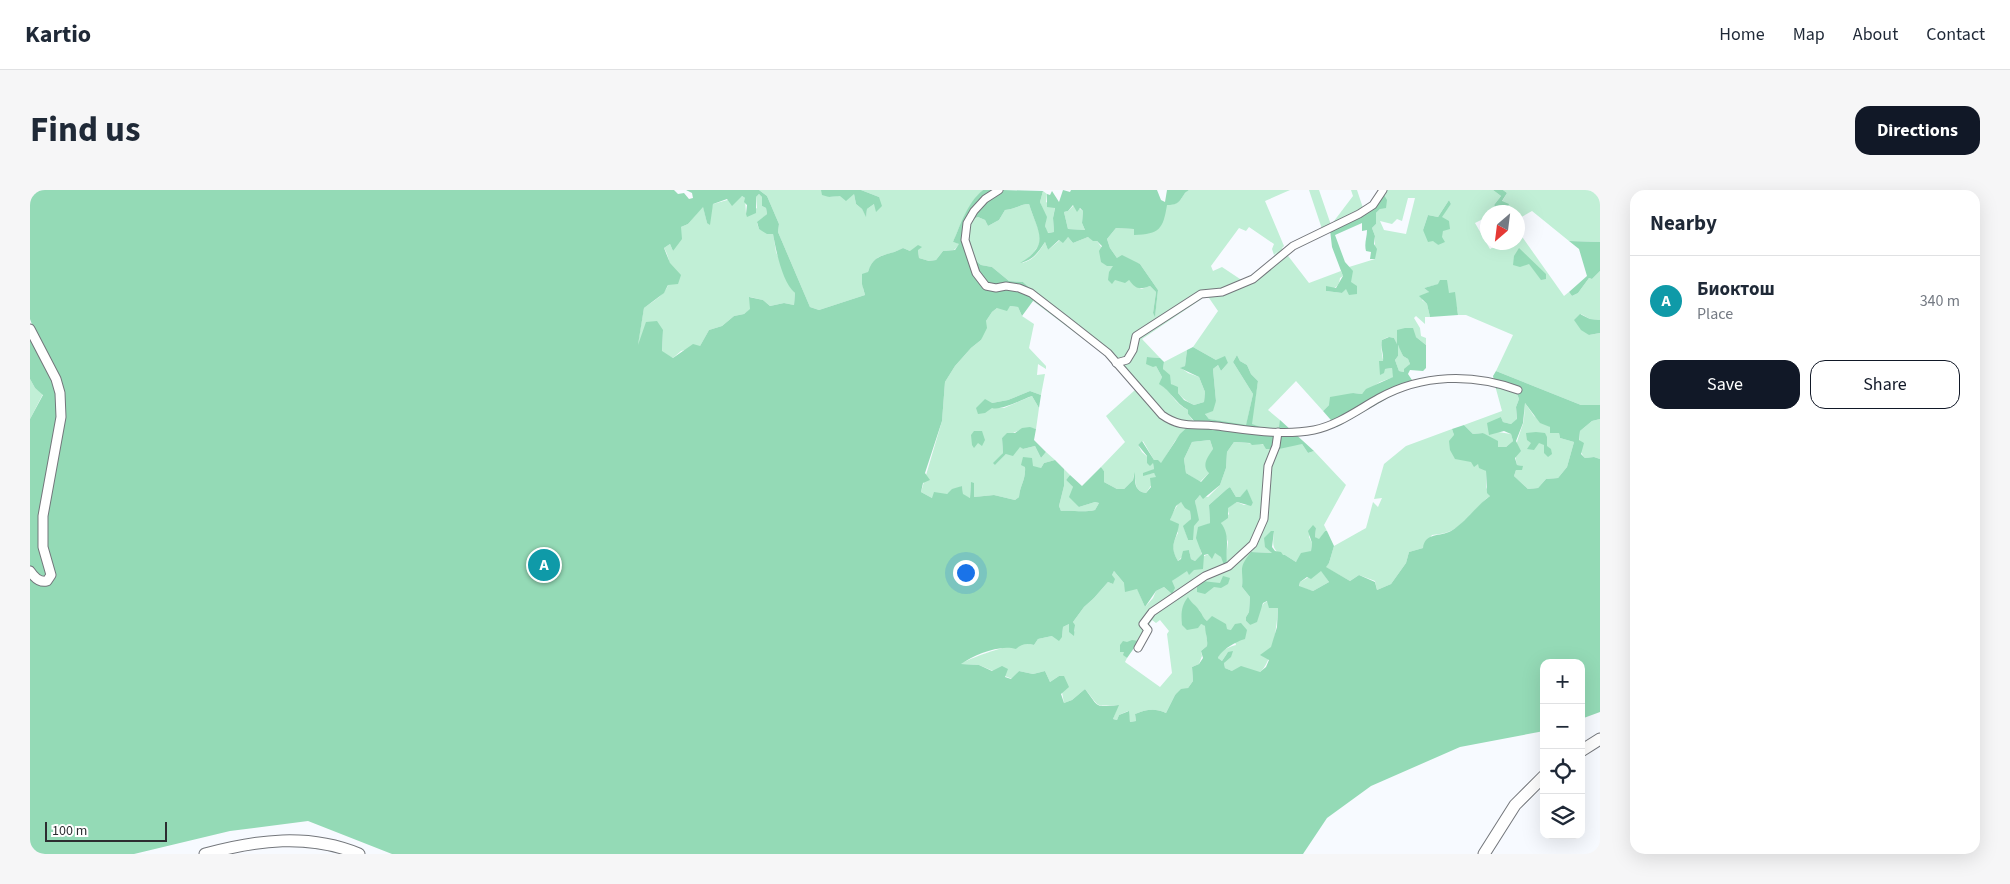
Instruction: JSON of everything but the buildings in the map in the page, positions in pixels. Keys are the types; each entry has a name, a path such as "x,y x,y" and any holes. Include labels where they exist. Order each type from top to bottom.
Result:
{"main road":[{"path":"1584,749 1600,739"},
{"path":"1484,854 1515,805 1540,780"},
{"path":"205,854 258,842 289,840 316,841 358,854"}],"street":[{"path":"999,190 985,198 967,223 965,240 976,273 986,286 1019,288 1030,293 1108,353 1162,415 1174,423 1278,432 1316,430 1346,417 1381,397 1417,383 1450,378 1474,378 1499,383 1518,390"},
{"path":"1116,363 1127,360 1133,350 1136,336 1150,326 1201,294 1222,292 1253,279 1293,246 1359,214 1373,205 1383,190"},
{"path":"30,329 58,384 61,407 56,449 43,516 44,547 51,575 47,581 42,582 30,571"},
{"path":"1138,648 1148,630 1143,624 1152,612 1205,576 1229,566 1253,544 1264,519 1268,466 1276,446 1278,432"}],"green space":[{"path":"30,190 674,190 678,194 684,193 689,199 693,198 692,193 686,190 759,190 767,196 779,224 778,232 810,307 819,310 865,295 862,274 868,272 877,258 903,248 910,251 918,245 922,247 918,250 919,258 929,261 936,260 943,251 955,250 959,244 953,242 965,214 977,195 983,190 992,190 995,196 1003,190 1043,191 1040,202 1047,217 1045,226 1048,233 1054,232 1053,218 1055,208 1047,207 1047,194 1050,195 1052,191 1059,202 1063,190 1070,192 1071,190 1157,190 1161,200 1165,202 1167,190 1189,190 1179,202 1167,205 1164,220 1159,229 1150,233 1134,235 1134,229 1116,228 1107,239 1110,248 1117,258 1122,255 1140,264 1158,290 1155,317 1153,313 1156,292 1150,286 1136,287 1129,280 1125,283 1115,280 1112,284 1108,280 1109,272 1113,266 1107,266 1101,262 1099,251 1102,246 1097,241 1093,241 1088,237 1073,243 1068,237 1063,243 1059,240 1048,250 1045,242 1035,255 1020,263 1036,250 1039,244 1038,230 1029,204 1005,210 999,220 988,226 985,220 978,217 973,219 963,240 975,260 981,265 992,267 1009,281 1023,282 1034,292 1033,301 1022,316 1018,307 1010,306 1007,311 997,308 992,312 986,321 987,328 981,340 955,366 945,382 942,421 925,473 930,480 923,483 921,492 932,498 934,492 947,494 952,489 962,486 963,494 970,498 971,482 974,483 974,497 994,495 1015,500 1019,497 1025,475 1025,467 1021,465 1023,457 1032,458 1033,466 1041,468 1044,463 1055,460 1064,469 1064,486 1059,506 1061,511 1095,510 1099,503 1095,502 1079,507 1069,497 1073,487 1066,480 1070,475 1082,486 1101,467 1104,471 1104,482 1117,489 1124,489 1133,480 1135,472 1137,488 1146,493 1151,487 1150,478 1156,477 1154,473 1143,476 1143,473 1154,469 1153,463 1150,466 1147,463 1147,456 1138,445 1142,441 1154,460 1158,460 1161,463 1180,434 1194,421 1188,414 1188,410 1179,404 1159,384 1162,377 1156,366 1153,367 1146,364 1147,357 1160,358 1164,362 1163,369 1170,375 1171,384 1178,387 1178,393 1184,400 1194,405 1204,402 1205,392 1199,377 1180,368 1185,366 1187,350 1193,347 1216,360 1225,356 1228,363 1221,371 1218,365 1213,369 1216,401 1213,411 1205,414 1209,419 1246,425 1253,394 1233,362 1237,355 1258,381 1252,424 1266,429 1279,428 1280,420 1314,451 1308,453 1302,444 1279,449 1273,445 1270,449 1266,449 1263,444 1252,445 1250,443 1234,442 1227,452 1226,468 1220,485 1203,499 1200,495 1195,501 1199,520 1194,526 1193,540 1188,540 1183,526 1191,519 1190,511 1181,502 1176,506 1170,520 1179,524 1173,546 1175,555 1178,561 1181,559 1183,551 1189,550 1191,559 1195,561 1202,554 1196,538 1198,527 1210,523 1209,505 1230,487 1236,497 1240,497 1247,489 1253,503 1251,506 1237,502 1228,508 1228,518 1221,523 1227,538 1227,564 1224,565 1221,557 1215,553 1212,559 1208,554 1204,555 1203,569 1194,570 1189,575 1187,571 1172,581 1175,588 1172,594 1164,587 1156,591 1145,607 1137,589 1125,592 1124,583 1114,571 1112,575 1115,579 1113,584 1108,582 1084,607 1073,622 1075,625 1074,636 1069,632 1069,624 1063,627 1062,637 1059,641 1052,636 1038,639 1034,645 1024,644 1016,649 995,649 973,657 961,664 979,665 992,671 1002,666 1008,669 1005,677 1011,679 1019,671 1033,674 1045,671 1050,682 1059,676 1064,676 1069,687 1061,694 1064,703 1072,700 1085,689 1098,705 1119,705 1113,719 1117,720 1119,715 1129,711 1130,722 1136,721 1135,714 1143,711 1155,710 1166,713 1175,695 1181,689 1188,688 1193,681 1192,667 1199,664 1203,658 1201,651 1207,646 1205,626 1201,624 1198,628 1187,630 1182,625 1182,610 1188,597 1207,621 1212,616 1226,624 1227,629 1231,630 1235,624 1241,623 1247,630 1245,639 1230,646 1218,658 1222,661 1228,652 1233,651 1231,657 1224,663 1225,668 1232,671 1241,666 1260,672 1266,667 1269,660 1260,655 1271,647 1277,627 1278,608 1269,608 1267,601 1263,603 1257,622 1250,625 1246,621 1250,597 1242,587 1242,569 1244,562 1251,552 1272,553 1265,547 1264,538 1271,531 1274,531 1272,547 1275,551 1281,552 1296,562 1301,553 1311,551 1312,543 1308,531 1313,525 1316,528 1315,537 1319,539 1327,531 1334,546 1326,567 1350,581 1359,575 1375,582 1377,590 1391,584 1406,563 1409,552 1423,548 1424,543 1430,537 1451,531 1490,496 1487,493 1486,471 1479,468 1478,464 1474,467 1471,462 1455,459 1450,450 1449,441 1454,435 1452,429 1464,425 1473,434 1483,433 1498,441 1498,447 1506,447 1513,441 1511,434 1504,431 1489,435 1487,423 1501,417 1503,422 1511,424 1517,419 1516,407 1519,399 1514,385 1496,389 1493,376 1496,371 1581,405 1600,405 1600,419 1592,421 1580,431 1579,440 1584,443 1581,454 1585,458 1594,457 1600,459 1600,712 1585,718 1585,659 1540,659 1540,732 1460,747 1371,786 1327,818 1303,854 392,854 308,821 230,831 134,854 30,854 30,419 43,395 35,388 30,379 30,338 55,388 30,319","holes":["759,194 762,197 762,206 766,208 767,214 757,222 759,229 767,234 773,234 783,274 790,288 795,293 794,305 784,303 770,306 763,300 749,297 750,309 744,314 734,316 722,326 709,330 700,346 693,344 673,358 662,351 663,330 657,321 646,322 638,345 644,308 664,293 668,285 678,284 681,275 670,263 664,248 670,244 673,251 682,239 681,227 688,224 703,207 707,223 710,225 713,204 727,199 732,206 742,196 745,198 744,202 747,205 747,217 756,213 756,197","1073,205 1077,212 1080,208 1083,211 1082,223 1085,230 1068,229 1064,212 1068,211","1525,403 1540,423 1550,427 1550,433 1559,433 1560,438 1574,442 1567,467 1558,478 1546,479 1538,488 1528,489 1514,476 1516,470 1522,470 1523,466 1517,465 1515,458 1521,451 1516,441 1523,423","1210,440 1213,449 1205,464 1209,473 1201,482 1186,473 1184,459 1192,442","1321,571 1329,582 1313,591 1299,586 1300,582 1307,577 1311,579"]},
{"path":"759,190 821,190 829,197 854,194 856,204 866,216 867,209 879,197 861,190 983,190 965,214 953,242 960,244 954,250 943,251 936,260 929,261 919,258 918,250 910,251 903,248 882,256 871,265 864,281 865,295 819,310 810,307 778,232 779,224 767,196"},
{"path":"821,190 861,190 879,197 882,206 876,212 874,204 867,209 866,217 862,209 856,204 854,194 846,201 840,196 829,197 822,195"},
{"path":"1189,190 1290,190 1265,201 1284,246 1282,248 1309,283 1341,271 1343,276 1340,278 1337,286 1326,291 1342,293 1351,282 1349,267 1375,259 1375,236 1372,228 1376,224 1376,213 1380,209 1379,190 1493,190 1501,196 1494,205 1480,205 1480,220 1475,223 1480,232 1480,250 1525,250 1525,241 1564,296 1569,292 1572,296 1578,293 1589,278 1592,279 1600,271 1600,320 1590,319 1581,314 1589,335 1600,333 1600,405 1581,405 1496,371 1513,335 1466,315 1458,315 1453,297 1439,284 1424,288 1429,292 1422,300 1427,304 1430,317 1425,317 1425,324 1416,316 1414,318 1420,328 1421,336 1426,338 1426,345 1416,337 1397,330 1397,344 1403,356 1408,359 1410,364 1404,372 1399,371 1395,360 1398,356 1398,347 1394,338 1388,337 1382,340 1382,354 1385,369 1392,368 1394,377 1380,382 1362,394 1353,393 1329,405 1323,411 1296,381 1268,410 1280,420 1280,428 1266,429 1251,424 1258,381 1237,355 1233,362 1253,394 1246,426 1209,419 1205,414 1216,401 1213,369 1218,365 1221,371 1228,363 1216,360 1193,347 1218,311 1209,298 1203,298 1142,339 1160,358 1147,357 1156,366 1162,377 1160,384 1179,404 1188,410 1188,414 1194,422 1175,441 1161,464 1154,460 1143,441 1138,445 1142,452 1153,462 1154,469 1144,475 1154,473 1157,477 1146,493 1139,491 1134,475 1133,480 1124,489 1117,489 1104,482 1104,471 1101,467 1125,442 1106,416 1135,390 1105,355 1033,301 1034,292 1023,282 1009,281 992,267 981,265 975,260 963,240 973,219 978,217 985,220 988,226 999,220 1005,210 1029,204 1039,230 1040,242 1031,255 1022,263 1033,258 1045,242 1048,250 1060,240 1068,237 1073,243 1088,237 1097,241 1114,265 1112,283 1115,279 1129,280 1141,289 1150,286 1156,292 1153,313 1155,316 1158,290 1140,264 1117,258 1110,248 1107,239 1116,228 1135,229 1134,234 1167,204 1179,202","holes":["1408,198 1415,198 1406,234 1384,230 1380,221 1392,224 1397,219 1402,221","1449,200 1451,204 1441,217 1443,230 1438,245 1423,230 1428,215 1438,217","1249,227 1274,244 1272,249 1274,255 1278,251 1253,283 1240,279 1222,267 1213,271 1211,266 1239,228 1246,231"]},
{"path":"1309,190 1319,190 1331,225 1353,196 1351,190 1357,190 1363,208 1330,230 1322,229"},
{"path":"1493,190 1503,190 1507,193 1502,201 1509,205 1494,205 1501,196"},
{"path":"1503,190 1594,190 1600,193 1600,242 1569,241 1532,211 1525,215 1525,205 1500,205 1507,193"},
{"path":"1043,191 1047,194 1046,202 1055,207 1053,218 1054,232 1047,233 1045,226 1046,217 1040,202"},
{"path":"759,194 762,197 762,206 766,208 767,214 757,223 759,229 773,233 776,252 795,293 794,305 784,303 770,306 763,300 750,297 751,309 744,314 734,316 722,326 709,330 700,346 681,351 673,358 662,352 663,330 637,349 644,308 661,295 669,283 670,264 664,248 670,244 673,251 681,227 688,224 703,206 707,223 713,204 742,196 745,198 746,214 757,208 756,197"},
{"path":"1384,195 1387,200 1386,208 1380,209 1376,213 1376,224 1372,228 1375,236 1374,244 1377,249 1375,259 1370,259 1371,252 1366,251 1367,230 1362,231 1362,223 1335,235 1345,262 1353,271 1351,282 1357,286 1357,294 1349,295 1346,289 1342,293 1326,291 1326,286 1336,288 1343,276 1332,247 1330,230"},
{"path":"1449,200 1451,204 1442,217 1449,221 1450,229 1443,231 1442,237 1445,242 1438,245 1433,241 1428,242 1423,230 1428,215 1438,217"},
{"path":"1074,205 1083,211 1082,223 1085,230 1068,229 1064,212"},
{"path":"1569,241 1600,242 1600,271 1592,279 1589,278 1578,293 1572,296 1569,292 1587,276 1579,249"},
{"path":"1518,250 1521,250 1546,274 1546,279 1541,280 1529,264 1520,267 1513,265 1514,256"},
{"path":"1440,280 1447,280 1449,293 1455,292 1458,315 1430,317 1427,304 1419,296 1429,292 1424,288 1438,284"},
{"path":"1018,307 1022,316 1034,324 1029,348 1046,366 1046,369 1038,364 1037,375 1045,374 1041,395 1030,391 1008,400 992,403 992,408 1004,408 1032,396 1039,408 1036,429 1023,429 1002,438 1003,453 995,465 1006,454 1020,446 1023,449 1035,446 1041,458 1046,452 1055,460 1044,463 1041,468 1025,467 1025,475 1019,497 1015,500 994,495 974,497 974,484 971,483 970,498 963,495 962,486 947,494 932,498 921,492 942,421 945,382 955,366 981,340 986,321 992,312 997,308"},
{"path":"1580,314 1590,319 1600,320 1600,333 1589,335 1581,330 1574,320"},
{"path":"1413,328 1416,337 1426,345 1426,368 1423,371 1410,370 1408,374 1414,383 1337,427 1323,411 1329,405 1330,397 1353,393 1362,394 1366,389 1393,377 1392,368 1385,369 1384,373 1380,375 1379,361 1383,361 1382,340 1389,337 1394,338 1397,344 1397,330","holes":["1398,345 1403,356 1408,359 1410,364 1404,369 1404,372 1399,371 1395,360 1398,356"]},
{"path":"1187,350 1185,366 1181,368 1199,377 1205,392 1204,402 1194,405 1179,394 1163,369 1164,362"},
{"path":"30,379 35,388 43,394 30,419"},
{"path":"1514,385 1519,399 1516,407 1517,420 1511,424 1503,422 1501,417 1498,432 1511,434 1513,441 1506,447 1498,447 1483,433 1473,434 1464,425 1502,411 1496,389"},
{"path":"1030,391 1041,395 1039,408 1032,396 1006,407 992,408 985,413 978,414 976,408 985,399 992,403 1008,400"},
{"path":"1525,403 1534,416 1559,433 1560,438 1574,442 1567,467 1558,478 1546,479 1538,488 1528,489 1514,476 1516,470 1522,466 1517,465 1516,454 1524,421"},
{"path":"1600,419 1600,459 1594,457 1585,458 1580,449 1580,431 1592,421"},
{"path":"1030,427 1036,429 1034,440 1046,452 1041,458 1035,446 1023,449 1020,447 1013,456 1006,454 995,465 993,463 1003,453 1002,438 1007,433 1015,433 1022,428"},
{"path":"1452,429 1472,462 1478,464 1486,471 1486,487 1490,496 1459,526 1446,533 1432,535 1423,548 1409,552 1406,563 1391,584 1377,590 1375,581 1359,575 1350,581 1325,567 1329,563 1334,546 1366,528 1373,502 1378,507 1382,498 1374,499 1384,464 1406,446"},
{"path":"974,431 982,431 985,440 982,446 978,443 974,448 971,435"},
{"path":"1526,433 1545,433 1547,437 1547,446 1551,449 1552,454 1548,457 1544,453 1544,445 1539,443 1534,450 1527,449 1531,443 1527,440"},
{"path":"1210,440 1213,449 1209,473 1200,482 1186,473 1184,459 1192,442"},
{"path":"1234,442 1273,445 1302,444 1308,453 1314,451 1346,485 1324,525 1327,531 1319,540 1315,537 1316,528 1313,526 1309,537 1312,543 1311,551 1296,562 1276,551 1273,543 1274,532 1271,531 1272,553 1251,552 1243,577 1242,587 1250,597 1246,621 1250,625 1264,603 1268,601 1278,608 1271,651 1268,660 1260,672 1232,671 1225,668 1224,663 1228,652 1222,661 1218,658 1223,651 1236,645 1231,630 1226,629 1226,624 1207,621 1191,602 1201,624 1206,626 1207,646 1201,651 1202,656 1199,664 1192,667 1193,681 1188,688 1175,695 1166,713 1155,710 1143,711 1135,714 1136,721 1130,722 1128,711 1119,715 1117,720 1113,719 1118,705 1105,706 1098,704 1085,689 1072,700 1064,703 1059,676 1050,682 1045,671 1033,674 1019,671 1012,679 979,665 960,664 986,653 1008,647 1027,644 1034,645 1038,639 1052,636 1062,637 1063,627 1069,624 1075,632 1073,622 1084,607 1108,582 1113,584 1112,575 1114,571 1124,583 1137,588 1145,607 1156,591 1164,587 1172,594 1172,581 1199,559 1210,553 1226,557 1228,542 1221,523 1229,514 1227,508 1237,502 1244,505 1253,504 1247,490 1240,497 1236,497 1230,487 1209,505 1210,523 1204,526 1200,548 1202,555 1195,561 1191,559 1189,550 1178,561 1173,547 1178,533 1170,520 1180,501 1190,511 1191,519 1184,527 1188,540 1195,521 1195,501 1200,495 1208,497 1220,485 1226,468 1227,452","holes":["1152,620 1156,623 1160,620 1169,631 1167,634 1172,673 1160,687 1125,662 1127,658 1124,655 1124,652 1139,641"]},
{"path":"1064,469 1070,475 1066,480 1073,487 1079,507 1095,502 1099,503 1095,510 1061,511 1059,506 1064,486"},
{"path":"1321,570 1329,582 1313,591 1299,587 1300,582"},
{"path":"1223,576 1230,578 1228,584 1221,588 1214,587 1205,594 1197,592 1197,586 1202,581 1220,583"},
{"path":"1123,641 1139,641 1127,658 1123,655 1124,652 1120,652 1120,645"}],"place":[{"name":"Биоктош","path":"544,565"}]}
